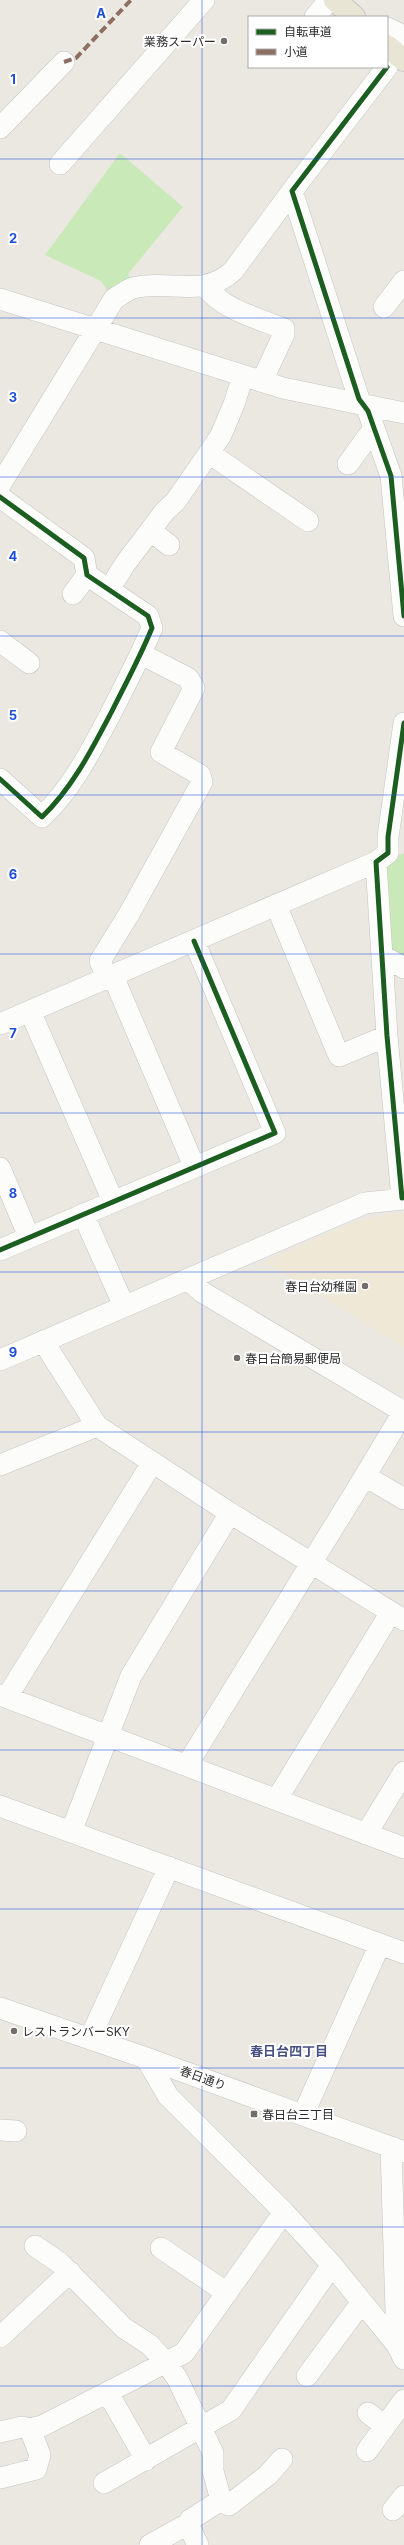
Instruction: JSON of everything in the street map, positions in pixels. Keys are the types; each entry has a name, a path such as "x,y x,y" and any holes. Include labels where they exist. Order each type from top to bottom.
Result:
{"street":[{"path":"60,164 204,0"},
{"path":"319,16 345,9"},
{"path":"388,32 394,55"},
{"path":"2,124 64,62"},
{"path":"0,485 114,299 132,289 150,286 206,287 221,281 233,271 384,68"},
{"path":"292,191 325,298 362,405 368,411 391,476 399,493 404,616"},
{"path":"384,307 404,281"},
{"path":"110,588 209,454 221,435 234,404 284,334 284,329 231,306 213,296 206,287"},
{"path":"0,299 95,328 160,356 362,405 404,413"},
{"path":"348,464 369,435 375,432"},
{"path":"209,454 302,512"},
{"path":"0,498 84,558 87,575 73,594"},
{"path":"152,531 170,546"},
{"path":"0,780 40,823 64,795 83,753 112,701 142,654 152,628 148,616 110,588 87,575"},
{"path":"1,644 29,663"},
{"path":"142,654 188,678 194,688 161,752 200,775 202,782 170,830 100,961 110,977 194,1166"},
{"path":"0,1360 365,1203 403,1199 398,1075 387,1036 383,956 389,854 388,837 404,723"},
{"path":"0,1024 194,941 389,854"},
{"path":"276,905 339,1056 387,1036"},
{"path":"0,1250 194,1166 275,1133 194,941"},
{"path":"383,956 404,968"},
{"path":"30,1011 113,1201"},
{"path":"0,1168 29,1237"},
{"path":"83,1214 124,1306"},
{"path":"187,1765 404,1412 202,1292 188,1279"},
{"path":"44,1341 97,1426 230,1513 312,1562 397,1616 278,1799"},
{"path":"0,1482 4,1463 97,1426"},
{"path":"152,1463 3,1696 404,1848"},
{"path":"365,1476 404,1499"},
{"path":"71,1832 131,1676 230,1513"},
{"path":"366,1834 404,1772"},
{"path":"0,1806 404,1952"},
{"path":"90,2038 169,1867"},
{"path":"303,2115 380,1944"},
{"name":"春日通り","path":"0,2008 90,2038 397,2149"},
{"path":"146,2058 168,2096 284,2212 332,2265 400,2352"},
{"path":"397,2149 400,2352"},
{"path":"0,2432 22,2427 30,2429 42,2426 167,2364 184,2353 284,2212"},
{"path":"35,2246 60,2263 124,2328 150,2345 167,2364 177,2378 201,2425 213,2453 213,2470 221,2500 229,2505 268,2474 282,2459"},
{"path":"161,2248 227,2293"},
{"path":"104,2483 198,2431 201,2425 231,2410 332,2265"},
{"path":"0,2337 70,2272"},
{"path":"307,2376 362,2302"},
{"path":"108,2392 146,2460"},
{"path":"367,2451 404,2400"},
{"path":"368,2413 385,2426"},
{"path":"0,2478 36,2469 40,2455 30,2429"},
{"path":"150,2545 188,2524 190,2520 221,2500"},
{"path":"188,2524 198,2545"}],"shaded area":[{"path":"392,1214 404,1214 404,1347 265,1262 358,1220"}],"green space":[{"path":"120,153 183,207 128,274 132,282 111,296 101,281 45,255"},
{"path":"404,853 404,960 391,953 385,861"}],"marked path":[{"path":"64,62 76,58 131,0"}],"cycle path":[{"path":"386,68 292,191 359,399 368,411 391,476 404,616"},
{"path":"0,497 84,558 87,575 148,616 152,628 128,680 81,767 63,793 42,817 0,779"},
{"path":"402,1198 387,1036 376,862 388,853 388,837 404,723"},
{"path":"0,1250 275,1133 194,941"}],"place":[{"name":"業務スーパー","path":"224,41"},
{"name":"春日台幼稚園","path":"365,1286"},
{"name":"春日台簡易郵便局","path":"237,1358"},
{"name":"レストランバーSKY","path":"14,2031"},
{"name":"春日台三丁目","path":"254,2114"}],"district":[{"name":"春日台四丁目","path":"289,2051"}]}
